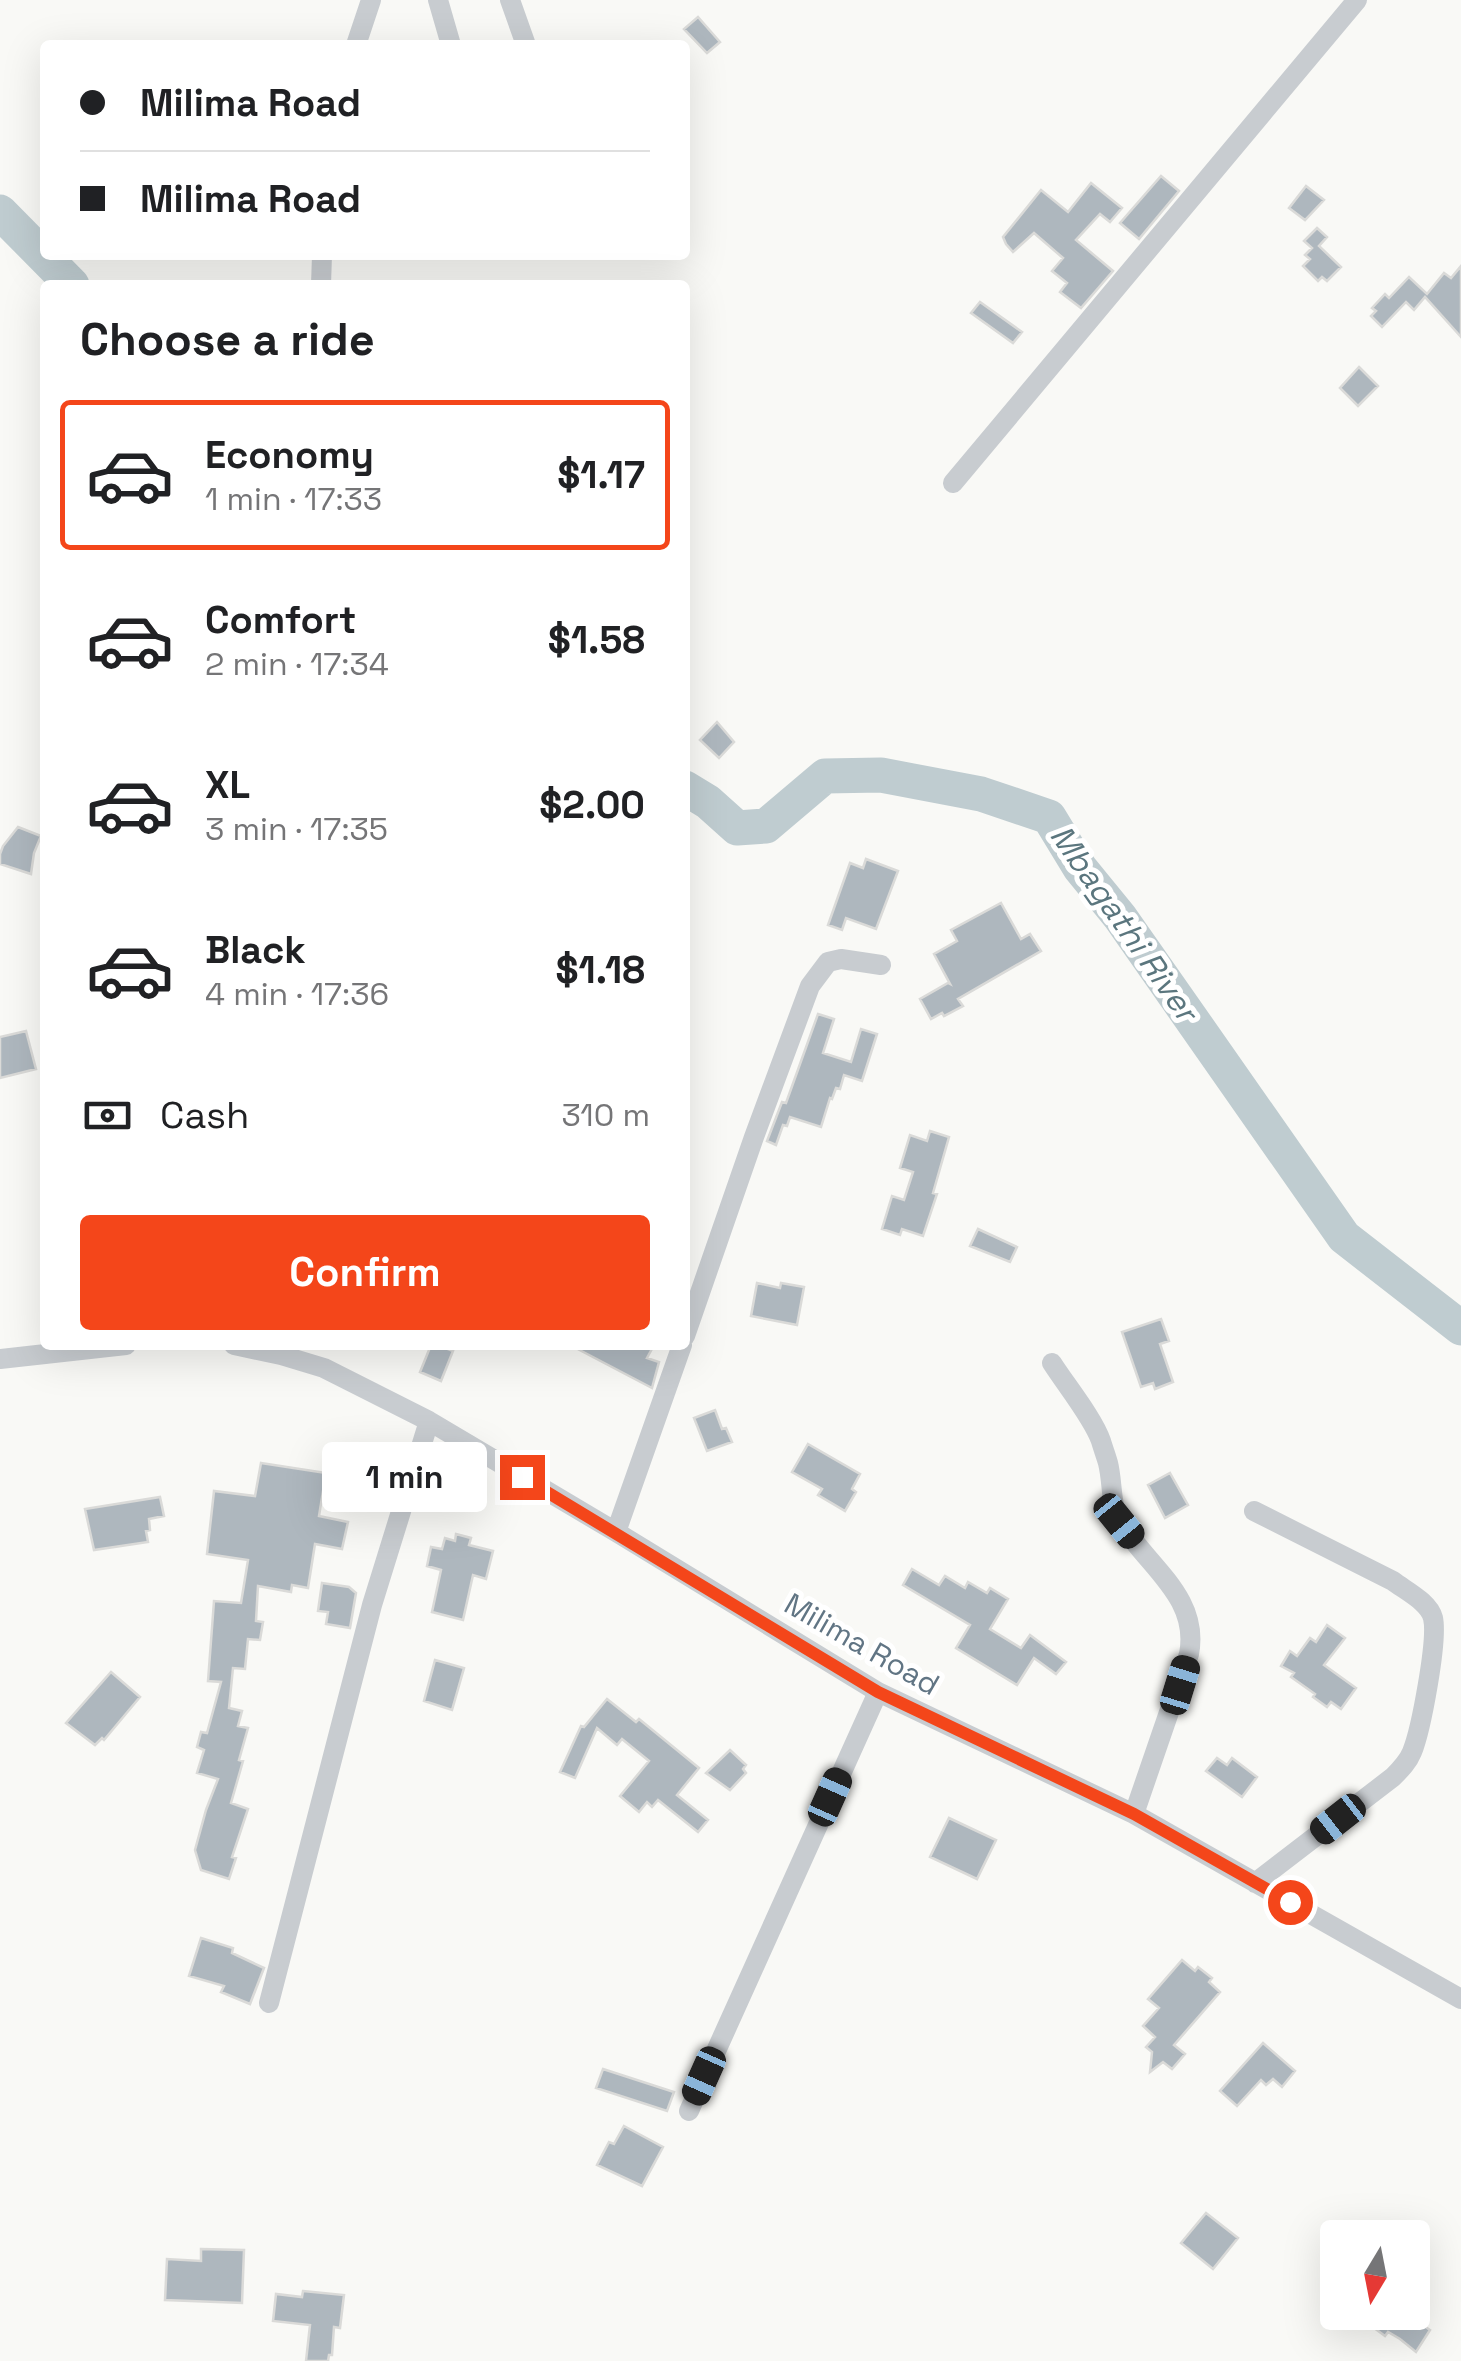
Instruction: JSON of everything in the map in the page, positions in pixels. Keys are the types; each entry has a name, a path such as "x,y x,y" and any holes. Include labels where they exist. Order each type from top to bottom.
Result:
{"street":[{"path":"358,40 371,0"},
{"path":"438,0 449,40"},
{"path":"510,0 524,40"},
{"path":"953,482 1357,0"},
{"path":"690,1322 810,986 828,962 841,959 882,964"},
{"path":"0,1359 81,1350"},
{"name":"Milima Road","path":"258,1350 324,1368 428,1422 878,1692 1134,1814 1461,1998"},
{"path":"616,1532 680,1350"},
{"path":"1052,1363 1099,1435 1119,1521 1177,1594 1191,1622 1189,1654 1134,1814"},
{"path":"270,2002 372,1606 428,1422"},
{"path":"1254,1511 1403,1588 1428,1607 1435,1643 1418,1733 1406,1764 1256,1883"},
{"path":"688,2111 878,1692"}],"building":[{"path":"698,17 720,42 707,53 684,29"},
{"path":"1161,176 1179,191 1139,239 1120,223"},
{"path":"1091,183 1122,208 1110,222 1100,214 1076,240 1113,271 1081,308 1060,292 1067,283 1052,271 1063,258 1034,233 1013,252 1003,237 1041,190 1068,212"},
{"path":"1306,186 1324,200 1305,220 1289,208"},
{"path":"1317,228 1327,237 1319,246 1341,267 1327,281 1322,277 1318,281 1303,266 1310,259 1305,255 1312,248 1304,241"},
{"path":"1461,266 1461,337 1425,297 1414,310 1406,302 1382,327 1371,316 1376,311 1372,308 1385,294 1389,298 1409,277 1427,294 1444,273 1451,278"},
{"path":"980,302 1022,332 1013,343 971,313"},
{"path":"1359,367 1378,386 1358,406 1340,388"},
{"path":"717,722 734,742 719,758 700,740"},
{"path":"18,827 40,836 31,874 0,864 3,846"},
{"path":"866,859 898,871 876,929 846,918 842,930 828,925 850,863 863,868"},
{"path":"1001,903 1021,939 1030,934 1041,951 958,999 963,1006 931,1019 920,999 950,984 934,954 957,941 951,930"},
{"path":"818,1014 834,1019 823,1053 851,1062 861,1029 877,1034 862,1081 844,1075 840,1089 836,1088 830,1098 821,1127 790,1117 776,1145 767,1141 782,1102 786,1103"},
{"path":"26,1031 36,1069 0,1078 0,1037"},
{"path":"930,1131 949,1137 923,1236 902,1229 900,1235 882,1229 892,1196 904,1200 913,1172 900,1168 910,1135 927,1141"},
{"path":"978,1229 1017,1247 1010,1262 970,1246"},
{"path":"757,1283 780,1288 781,1283 804,1287 797,1325 751,1316"},
{"path":"1161,1319 1169,1341 1160,1344 1173,1382 1155,1389 1153,1383 1141,1387 1122,1332"},
{"path":"429,1350 453,1351 441,1381 420,1372"},
{"path":"580,1350 651,1350 647,1358 659,1362 652,1388"},
{"path":"715,1410 732,1442 707,1451 694,1418"},
{"path":"808,1444 860,1474 852,1489 856,1492 845,1511 818,1495 822,1489 792,1472"},
{"path":"261,1463 326,1473 319,1516 348,1522 342,1549 315,1544 308,1588 292,1585 291,1592 258,1586 256,1621 263,1622 260,1640 248,1639 245,1669 233,1668 229,1708 242,1711 238,1726 248,1728 231,1803 248,1809 229,1879 201,1870 195,1850 218,1779 197,1773 204,1750 197,1747 201,1732 207,1733 221,1682 208,1681 214,1601 241,1603 248,1560 207,1554 214,1491 255,1496"},
{"path":"1170,1473 1188,1505 1165,1518 1148,1485"},
{"path":"160,1497 164,1516 149,1519 148,1542 94,1550 85,1509"},
{"path":"456,1534 471,1538 469,1545 493,1551 486,1579 473,1575 463,1620 432,1612 441,1570 427,1566 431,1547 442,1549 445,1538 455,1541"},
{"path":"912,1569 939,1585 945,1576 965,1588 968,1582 987,1593 990,1588 1008,1599 990,1629 1021,1648 1030,1635 1066,1662 1056,1674 1034,1658 1017,1685 956,1648 970,1625 903,1585"},
{"path":"322,1583 349,1587 356,1593 350,1628 326,1624 328,1612 318,1611"},
{"path":"1327,1625 1345,1638 1324,1665 1356,1688 1341,1709 1331,1702 1327,1707 1313,1697 1315,1694 1291,1677 1294,1673 1281,1666 1290,1651 1297,1656 1310,1638 1316,1642"},
{"path":"435,1660 464,1668 452,1710 424,1701"},
{"path":"111,1672 140,1697 104,1740 95,1745 66,1723"},
{"path":"607,1699 636,1722 639,1719 699,1768 677,1795 708,1820 698,1832 658,1800 652,1807 647,1802 639,1812 620,1796 649,1761 622,1739 617,1745 597,1728 575,1778 560,1772 581,1726"},
{"path":"730,1750 746,1765 746,1773 730,1790 706,1773"},
{"path":"1217,1758 1227,1765 1232,1758 1257,1777 1242,1797 1206,1771"},
{"path":"949,1818 996,1840 977,1879 930,1857"},
{"path":"201,1938 233,1948 232,1953 264,1968 250,2004 221,1992 224,1986 189,1976"},
{"path":"1182,1960 1212,1978 1209,1982 1220,1992 1174,2045 1185,2054 1172,2069 1163,2062 1150,2072 1152,2052 1146,2047 1155,2037 1143,2026 1159,2008 1148,1999"},
{"path":"1263,2043 1295,2071 1282,2087 1273,2079 1266,2085 1261,2080 1237,2106 1220,2091"},
{"path":"603,2069 674,2092 667,2111 596,2088"},
{"path":"624,2126 663,2147 642,2186 597,2165 609,2142 614,2144"},
{"path":"1206,2213 1238,2238 1213,2269 1181,2243"},
{"path":"201,2249 244,2250 242,2303 165,2300 167,2259 201,2261"},
{"path":"303,2291 344,2295 340,2328 334,2327 328,2361 306,2361 310,2325 273,2321 276,2294 302,2297"},
{"path":"1377,2330 1430,2330 1416,2352 1388,2332 1385,2336"}],"waterway":[{"name":"Mbagathi River","path":"0,212 40,253"},
{"name":"Mbagathi River","path":"47,260 67,280"},
{"name":"Mbagathi River","path":"690,791 737,828 766,826 825,776 881,775 981,794 1049,817 1080,868 1120,917 1344,1237 1461,1328"}],"route":[{"path":"522,1477 878,1692 1134,1814 1290,1902"}]}
